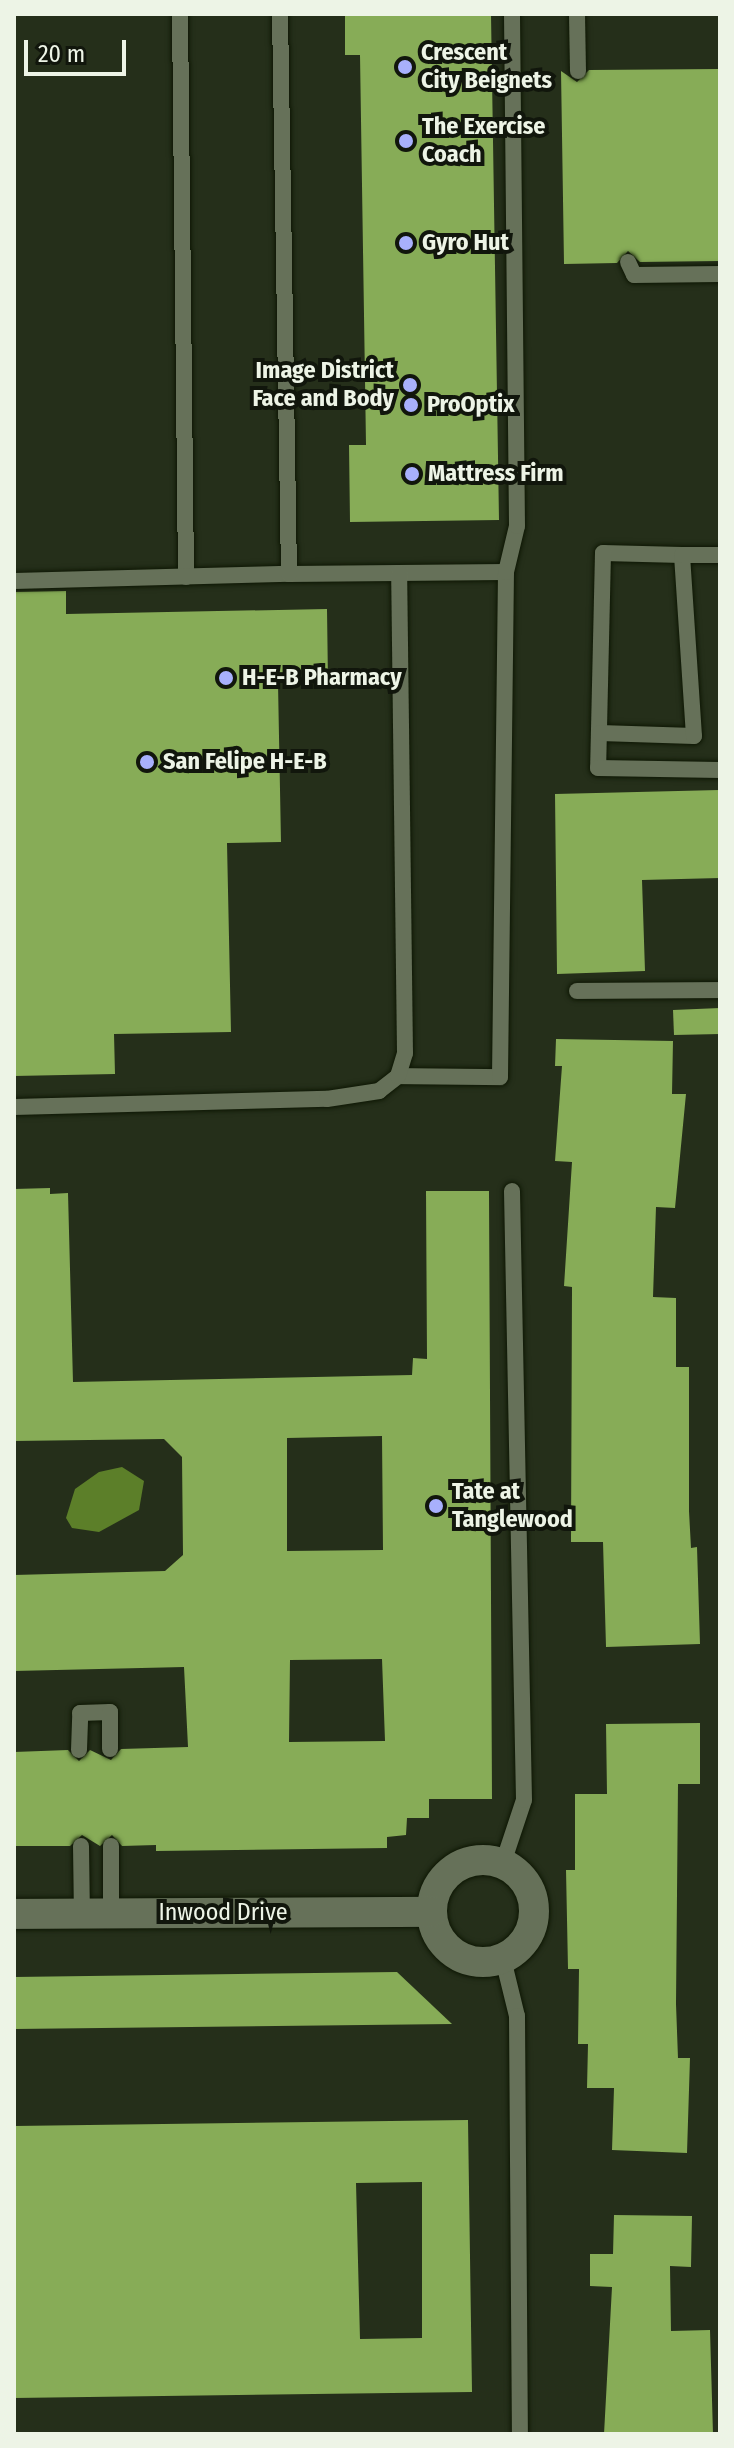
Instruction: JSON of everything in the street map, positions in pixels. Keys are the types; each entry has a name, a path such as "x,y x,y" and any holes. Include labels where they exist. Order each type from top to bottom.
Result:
{"street":[{"path":"469,1861 503,1863 528,1886 534,1920 528,1936 503,1959 487,1963 455,1955 434,1929 431,1912 441,1881 453,1869 469,1861"},
{"name":"Inwood Drive","path":"14,1914 431,1912"}],"lane":[{"path":"180,14 186,577"},
{"path":"280,14 289,574"},
{"path":"398,1076 500,1077 506,572 517,526 512,14"},
{"path":"577,14 578,71"},
{"path":"628,262 634,275 720,274"},
{"path":"720,555 603,553 600,771 720,770"},
{"path":"600,733 694,736 682,555"},
{"path":"14,581 506,572"},
{"path":"14,1107 327,1099 379,1091 398,1076 405,1053 399,573"},
{"path":"577,991 720,990"},
{"path":"503,1863 524,1800 512,1191"},
{"path":"79,1750 80,1713 110,1712 110,1749"},
{"path":"81,1846 96,1914"},
{"path":"96,1914 111,1846"},
{"path":"503,1959 517,2016 520,2434"}],"shaded area":[{"path":"122,1467 144,1481 139,1510 99,1532 72,1528 66,1518 75,1489 99,1472"}],"building":[{"path":"345,14 491,14 499,520 350,522 349,445 366,445 360,55 345,55"},
{"path":"720,69 720,261 640,262 628,251 617,263 564,264 561,71 577,82 589,70"},
{"name":"San Felipe H-E-B","path":"66,591 66,614 327,609 328,682 278,683 281,842 227,843 231,1032 114,1034 115,1074 14,1076 14,592"},
{"path":"719,790 720,878 642,880 645,971 557,974 555,794"},
{"path":"720,1008 720,1034 674,1035 673,1010"},
{"path":"556,1039 673,1041 672,1094 686,1094 675,1208 656,1207 653,1297 676,1298 676,1367 689,1367 689,1511 691,1548 697,1547 700,1644 606,1647 603,1542 571,1542 572,1287 564,1286 572,1162 555,1161 562,1066 555,1066"},
{"name":"Tate at Tanglewood","path":"50,1188 50,1194 68,1193 73,1382 412,1375 413,1358 427,1359 426,1191 489,1191 492,1799 429,1799 429,1818 407,1818 406,1835 387,1837 387,1848 156,1851 156,1845 122,1846 112,1835 100,1846 82,1835 70,1846 14,1846 14,1752 68,1750 79,1761 90,1750 111,1760 121,1749 188,1747 184,1667 14,1671 14,1575 165,1571 183,1555 182,1457 164,1439 14,1441 14,1189","holes":["382,1436 383,1550 287,1551 287,1438","382,1659 385,1741 289,1742 290,1660"]},
{"path":"700,1723 700,1784 678,1784 676,2004 678,2058 690,2058 687,2153 612,2150 614,2088 587,2088 588,2044 578,2044 579,1969 568,1969 566,1870 575,1870 575,1794 607,1794 606,1724"},
{"path":"397,1972 452,2024 14,2029 14,1977"},
{"path":"468,2120 472,2392 14,2398 14,2126","holes":["422,2182 422,2338 360,2339 356,2183"]},
{"path":"614,2215 692,2216 691,2267 670,2266 671,2331 710,2330 713,2434 604,2434 612,2287 590,2286 590,2254 613,2254"}],"place":[{"name":"Crescent City Beignets","path":"405,67"},
{"name":"The Exercise Coach","path":"406,141"},
{"name":"Gyro Hut","path":"406,243"},
{"name":"Image District Face and Body","path":"410,385"},
{"name":"ProOptix","path":"411,405"},
{"name":"Mattress Firm","path":"412,474"},
{"name":"H-E-B Pharmacy","path":"226,678"},
{"name":"San Felipe H-E-B","path":"147,762"},
{"name":"Tate at Tanglewood","path":"436,1506"}]}
